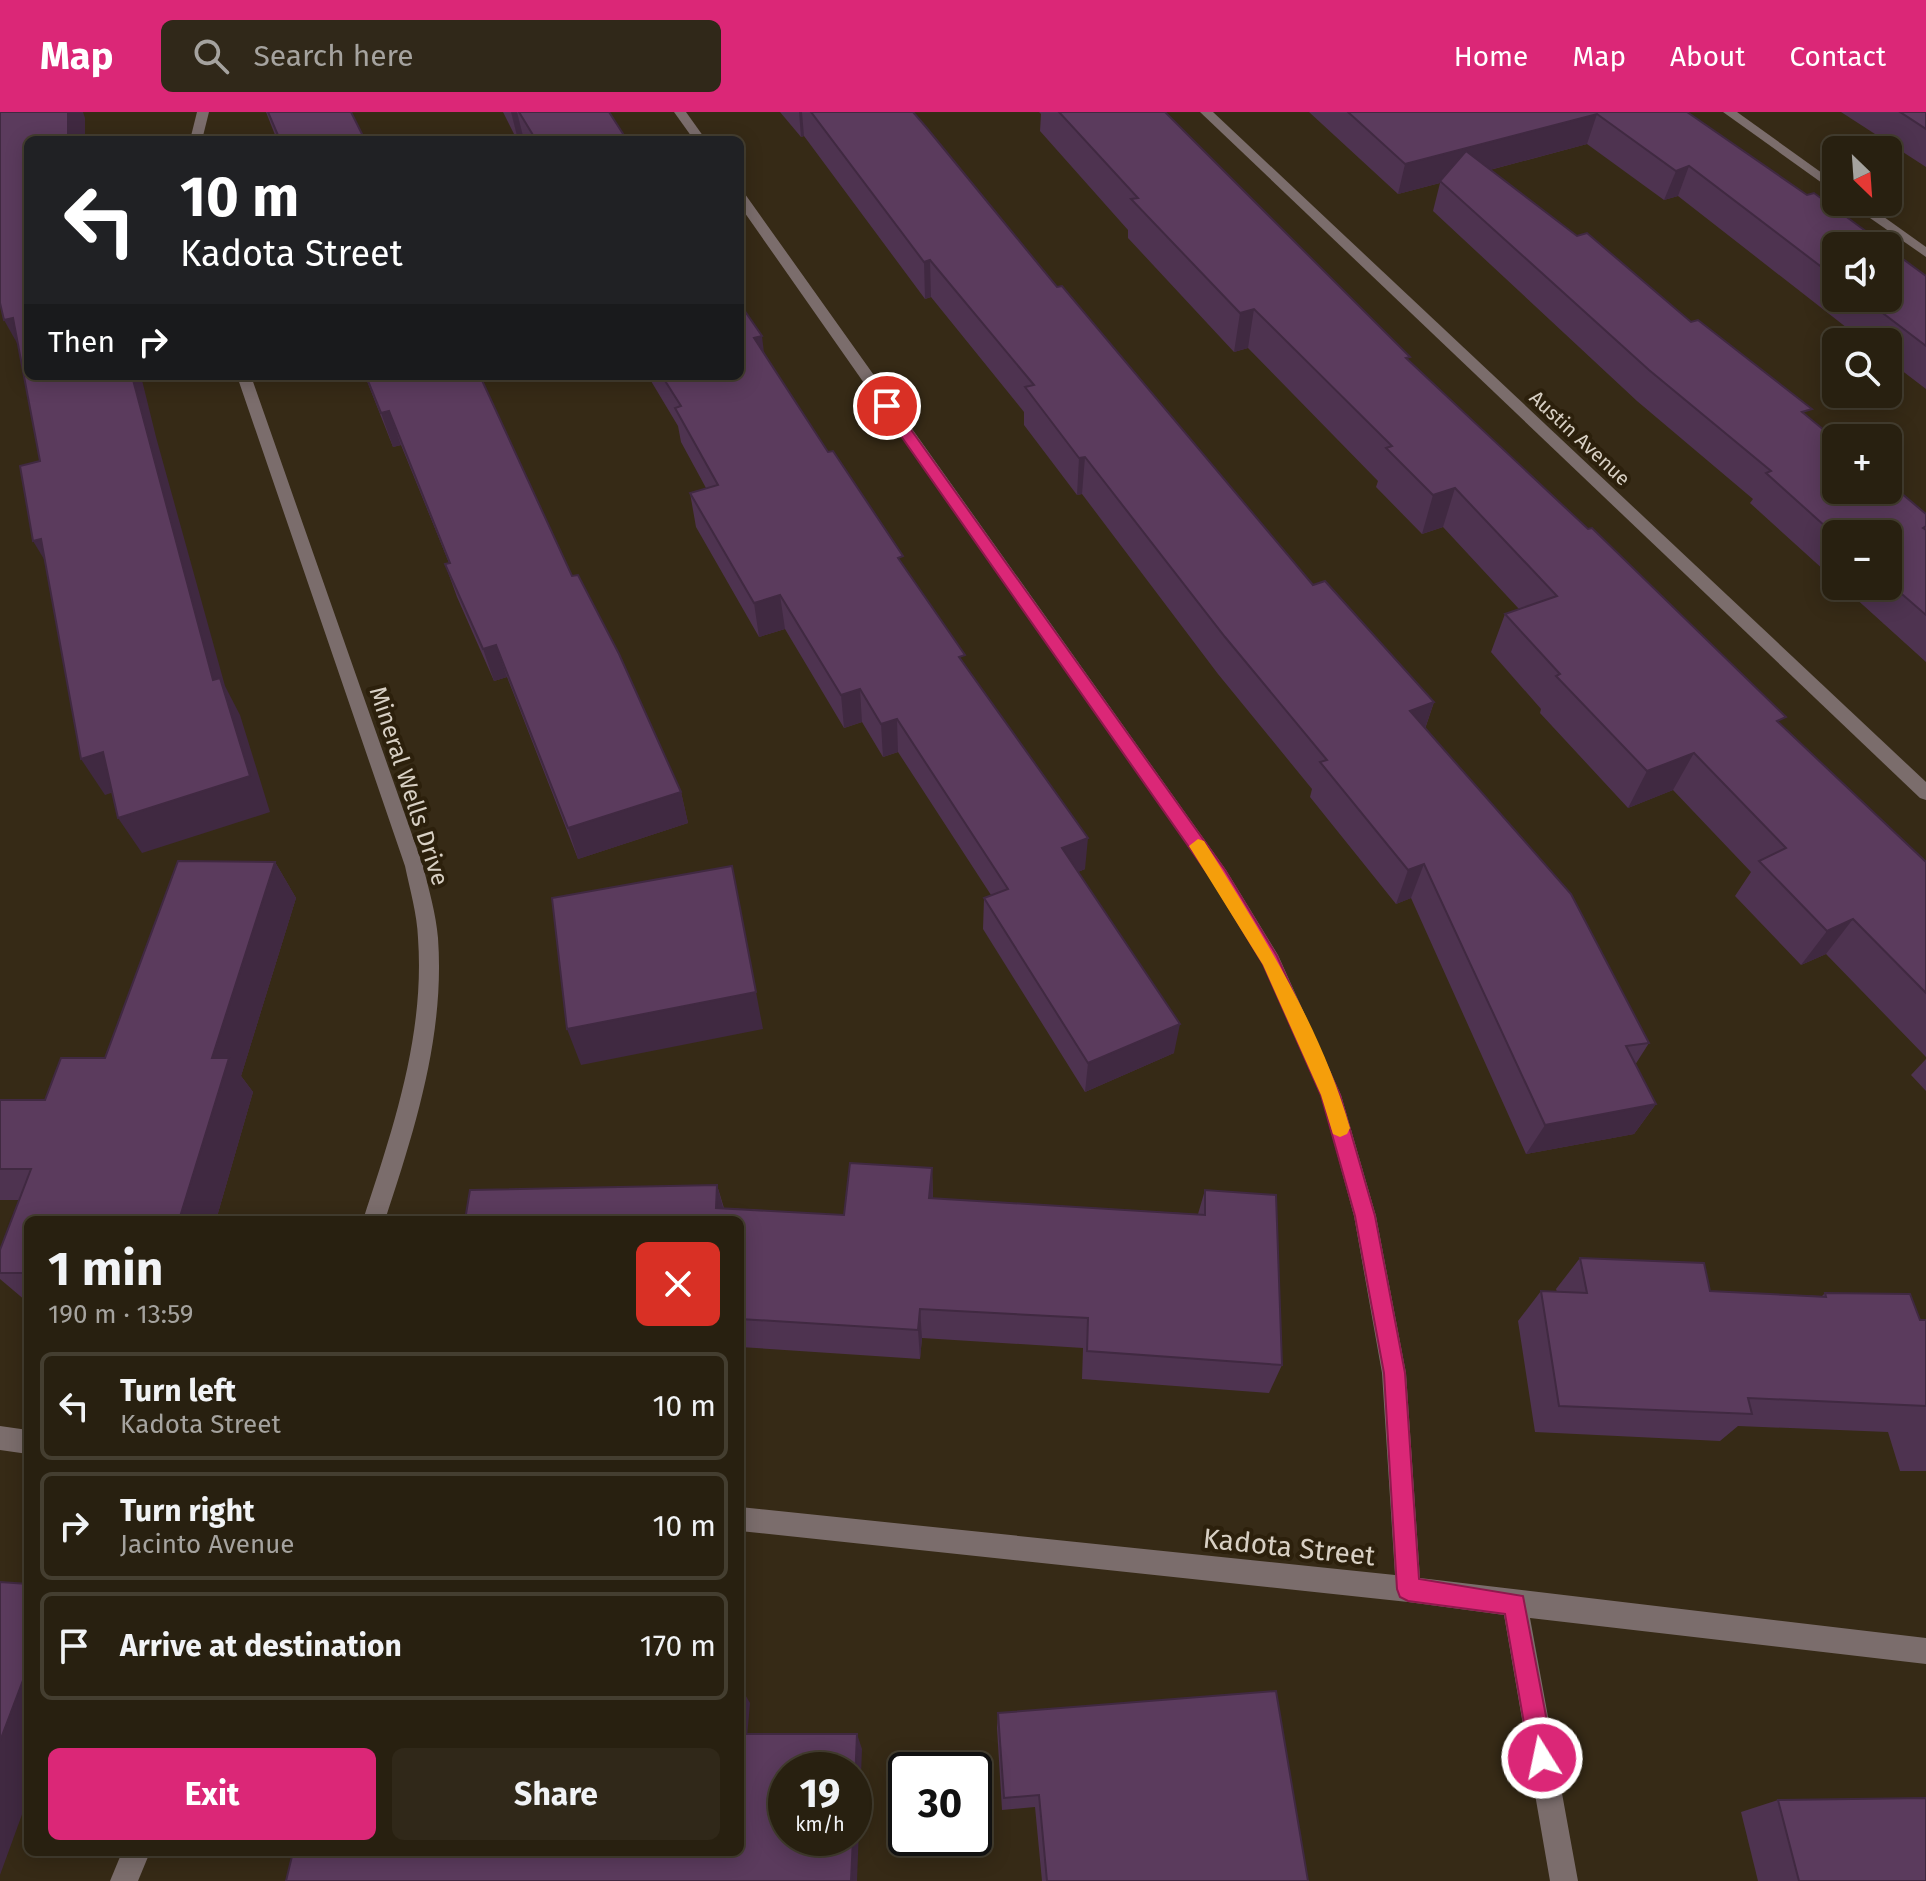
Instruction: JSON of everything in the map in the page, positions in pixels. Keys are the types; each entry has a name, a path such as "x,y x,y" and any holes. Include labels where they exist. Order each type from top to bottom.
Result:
{"street":[{"path":"197,136 203,112"},
{"path":"680,112 697,136"},
{"name":"Austin Avenue","path":"1206,112 1926,793"},
{"path":"1729,112 1822,179"},
{"path":"744,203 1219,875 1271,961 1331,1095 1365,1216 1394,1373 1408,1589"},
{"path":"1874,216 1926,253"},
{"name":"Mineral Wells Drive","path":"245,380 414,866 428,938 426,1023 402,1135 375,1216"},
{"path":"0,1438 24,1441"},
{"name":"Kadota Street","path":"744,1519 1408,1589 1926,1651"},
{"path":"1515,1604 1564,1881"},
{"path":"124,1881 134,1856"}],"building":[{"path":"0,112 68,112 68,136 24,136 24,376 13,318 4,320 0,303"},
{"path":"268,112 351,112 363,136 278,136"},
{"path":"519,112 609,112 624,136 534,136"},
{"path":"811,112 913,112 1057,287 1062,286 1313,585 1325,581 1434,702 1410,711 1571,894 1649,1043 1626,1046 1656,1104 1545,1125 1424,864 1408,870 1320,762 1327,760 1225,637 1085,457 1079,458 1025,387 1034,385 930,260 924,262"},
{"path":"1059,112 1165,112 1410,357 1406,358 1588,529 1592,528 1786,717 1777,721 1926,862 1926,993 1853,919 1827,931 1759,861 1786,848 1694,753 1647,771 1556,676 1560,674 1505,614 1557,596 1455,488 1433,495 1386,448 1392,446 1254,309 1240,313 1131,199 1138,198"},
{"path":"1348,112 1687,112 1807,195 1814,193 1822,199 1822,216 1845,216 1867,232 1822,232 1822,267 1689,166 1676,171 1597,114 1405,164"},
{"path":"1900,112 1926,112 1926,129"},
{"path":"1466,151 1577,236 1587,233 1691,322 1698,320 1812,409 1802,412 1822,428 1822,504 1902,504 1902,494 1926,514 1926,526 1923,528 1926,530 1926,615 1902,594 1902,520 1822,520 1822,523 1766,473 1771,471 1649,370 1440,181"},
{"path":"1902,258 1926,276 1926,346 1881,312 1902,312"},
{"path":"744,310 762,336 754,338 828,452 833,451 903,556 898,558 965,655 959,657 1088,838 1062,848 1180,1024 1088,1063 984,898 1008,889 897,719 881,724 860,689 841,695 780,595 754,603 690,493 718,485 675,408 681,406 665,380 744,380"},
{"path":"25,380 133,380 213,680 220,678 250,776 118,818 103,752 81,759 41,539 33,541 20,466 40,461"},
{"path":"368,380 482,380 572,576 578,575 619,654 681,792 568,828 496,645 483,649 445,564 450,563 389,411 381,413"},
{"path":"178,861 275,862 212,1058 229,1058 180,1216 24,1216 24,1273 0,1273 0,1250 31,1169 0,1169 0,1100 45,1100 61,1058 105,1058"},
{"path":"732,866 756,992 567,1029 552,898"},
{"path":"850,1163 932,1168 929,1198 1205,1215 1205,1190 1276,1195 1282,1365 1087,1351 1088,1318 920,1309 918,1330 744,1319 744,1216 466,1216 470,1190 717,1185 716,1208 844,1215"},
{"path":"1580,1258 1704,1263 1710,1291 1826,1297 1825,1293 1910,1294 1920,1320 1926,1320 1926,1406 1748,1398 1752,1414 1559,1406 1541,1291 1587,1293"},
{"path":"0,1582 24,1584 24,1678 0,1741"},
{"path":"1276,1691 1308,1881 1047,1881 1039,1795 1004,1798 998,1713"},
{"path":"744,1734 857,1734 856,1752 768,1752 768,1856 852,1856 851,1881 286,1881 292,1856 744,1856"},
{"path":"1926,1798 1926,1881 1799,1881 1778,1800"}],"slow traffic":[{"path":"1198,846 1271,961 1331,1095 1340,1128"}],"route":[{"path":"887,406 1219,875 1271,961 1331,1095 1365,1216 1394,1373 1408,1589 1515,1604 1542,1758"}]}
